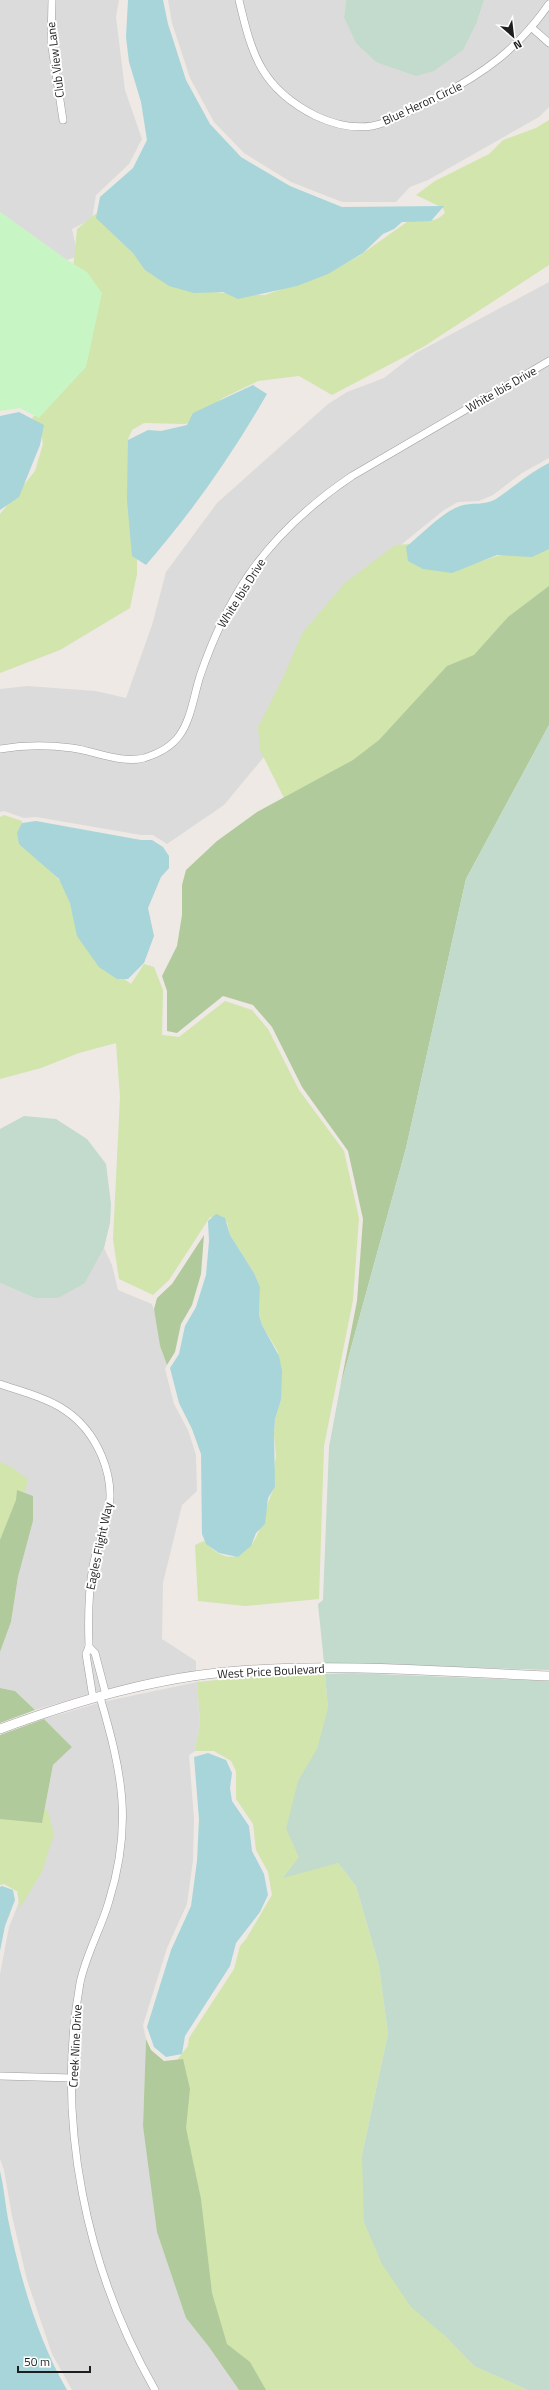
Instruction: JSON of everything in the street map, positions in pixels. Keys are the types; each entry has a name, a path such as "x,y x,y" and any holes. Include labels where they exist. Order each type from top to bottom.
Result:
{"street":[{"name":"Club View Lane","path":"52,0 51,41 63,120"},
{"name":"Blue Heron Circle","path":"239,0 258,63 272,86 298,106 324,120 346,126 364,127 391,120 460,86 500,59 531,27 549,4"},
{"path":"531,27 549,43"},
{"name":"White Ibis Drive","path":"0,749 57,746 130,759 144,757 167,747 178,737 184,727 206,661 224,617 259,562 289,526 324,495 352,476 549,361"},
{"name":"Eagles Flight Way","path":"0,1384 43,1399 66,1410 90,1435 105,1465 109,1487 109,1508 93,1565 88,1602 89,1648 87,1661 100,1697"},
{"name":"Eagles Flight Way","path":"89,1648 95,1653 100,1697"},
{"name":"West Price Boulevard","path":"0,1729 100,1697 177,1679 236,1671 352,1668 549,1676"},
{"name":"Creek Nine Drive","path":"100,1697 116,1753 122,1789 123,1834 121,1857 112,1892 89,1952 81,1981 75,2024 72,2078 77,2154 85,2205 94,2247 117,2314 140,2365 155,2390"},
{"path":"0,2076 72,2078"}],"shaded area":[{"path":"0,0 119,0 116,17 125,90 142,139 129,164 96,195 92,219 72,229 78,256 67,260 0,212"},
{"path":"168,0 346,0 344,17 477,22 484,0 549,0 549,107 539,117 428,180 410,187 396,202 342,202 291,182 244,153 214,122 190,78 172,23"},
{"path":"549,282 549,458 522,473 493,495 479,501 458,502 444,510 402,544 264,757 224,805 167,844 153,835 141,835 36,817 24,818 4,811 0,812 0,689 27,686 96,691 126,698 152,625 166,572 217,503 328,404 347,392 384,378 416,353"},
{"path":"104,1248 112,1265 118,1290 152,1304 156,1316 160,1346 167,1365 165,1369 174,1404 188,1430 196,1455 197,1491 182,1505 163,1583 162,1639 196,1661 196,1671 103,1690 35,1710 15,1691 0,1688 0,1652 11,1622 18,1577 33,1521 33,1497 17,1490 0,1473 0,1283 35,1298 85,1283"},
{"path":"197,1682 200,1723 195,1751 189,1755 194,1818 193,1860 187,1904 167,1948 143,2025 146,2039 143,2126 186,2318 209,2347 239,2390 72,2390 52,2354 27,2280 12,2216 4,2170 0,2159 0,1974 9,1927 19,1902 17,1892 21,1893 42,1823 53,1765 72,1747 44,1719 102,1702"}],"green space":[{"path":"346,0 484,0 477,22 463,50 434,71 416,76 376,62 356,43 344,17"},
{"path":"549,120 549,265 423,347 332,395 299,376 258,381 223,398 206,410 198,420 185,424 144,423 132,430 128,439 137,537 137,574 130,608 60,650 0,673 0,514 35,471 43,444 40,427 32,418 76,371 73,269 77,229 99,211 139,260 195,290 244,295 265,295 328,273 359,256 414,217 434,220 441,216 445,213 443,208 416,195 435,181 489,154 503,140 536,128"},
{"path":"0,212 67,260 87,272 102,293 86,367 39,418 20,408 0,411"},
{"path":"410,544 464,567 497,556 549,546 549,595 379,749 287,804 260,750 258,727 281,682 303,632 345,583 395,545"},
{"path":"549,586 549,725 466,879 406,1148 340,1388 357,1301 363,1219 348,1151 302,1087 272,1027 253,1005 223,996 177,1033 167,1031 167,991 162,976 177,946 182,915 182,885 186,870 217,841 257,812 353,760 379,740 447,666 474,655 508,617"},
{"path":"549,725 549,1670 324,1663 318,1604 323,1600 329,1447 340,1388 406,1148 466,879"},
{"path":"4,815 22,821 22,836 42,863 66,887 115,972 131,984 144,964 154,967 163,990 162,1035 179,1037 225,1001 252,1010 268,1029 299,1090 344,1151 359,1218 353,1300 324,1446 319,1599 245,1606 198,1601 195,1545 204,1541 218,1553 231,1557 245,1551 257,1536 270,1496 275,1487 273,1474 276,1456 274,1434 275,1419 281,1400 278,1352 262,1325 259,1314 260,1287 254,1273 230,1235 227,1222 210,1217 169,1280 153,1295 119,1279 113,1239 120,1097 116,1043 79,1053 41,1068 0,1079 0,817"},
{"path":"24,1116 56,1119 87,1139 106,1164 111,1204 110,1223 104,1248 85,1283 58,1298 35,1298 0,1283 0,1129"},
{"path":"204,1235 201,1274 192,1305 181,1324 175,1352 167,1365 160,1346 154,1309 157,1298 172,1284"},
{"path":"0,1462 11,1467 28,1479 19,1523 0,1565"},
{"path":"17,1490 33,1496 33,1521 18,1577 11,1622 0,1652 0,1540 16,1500"},
{"path":"353,1673 549,1681 549,2390 528,2390 474,2366 444,2335 411,2307 382,2264 364,2222 362,2155 388,2034 379,1966 356,1886 338,1863 283,1878 299,1857 286,1829 298,1781 317,1749 328,1708 325,1674"},
{"path":"325,1674 328,1708 331,1709 321,1867 338,1863 356,1886 379,1966 388,2034 362,2155 444,2335 474,2366 528,2390 251,2390 227,2344 199,2268 174,2064 188,2046 189,2038 234,1969 240,1946 246,1939 272,1895 268,1872 256,1850 253,1824 236,1799 236,1771 231,1761 214,1751 195,1751 200,1723 197,1682 267,1675"},
{"path":"0,1688 15,1691 35,1710 0,1723"},
{"path":"44,1719 72,1747 53,1765 42,1823 0,1819 0,1735"},
{"path":"0,1793 23,1796 48,1811 54,1834 42,1872 19,1909 18,1892 4,1884 0,1885"},
{"path":"146,2039 151,2050 164,2061 183,2059 190,2089 186,2128 201,2199 212,2293 227,2344 250,2362 266,2390 239,2390 209,2347 186,2318 157,2232 143,2126"}],"water":[{"path":"128,0 163,0 168,24 186,80 210,124 241,157 290,186 342,207 444,206 431,221 402,222 394,229 383,234 363,253 328,274 297,286 238,299 223,292 194,293 169,286 145,270 133,253 96,218 100,197 133,168 147,140 141,102 129,62 126,37"},
{"path":"253,385 267,394 240,439 211,482 146,565 132,556 127,500 128,440 148,430 161,431 187,425 193,413"},
{"path":"19,412 44,425 40,445 19,497 0,510 0,416"},
{"path":"549,463 549,549 532,557 497,555 452,573 423,569 408,561 406,547 432,524 453,509 460,506 482,503 496,499"},
{"path":"36,821 141,840 152,840 163,847 169,856 169,868 161,877 148,908 154,936 144,963 128,979 117,979 99,967 77,936 70,903 59,879 19,844 17,833 22,823"},
{"path":"216,1214 225,1218 230,1235 254,1273 260,1287 259,1315 262,1325 279,1356 282,1371 281,1400 275,1419 274,1434 275,1487 268,1498 265,1524 256,1533 251,1546 238,1557 219,1553 206,1544 202,1534 201,1454 192,1429 179,1403 170,1368 179,1354 185,1326 196,1307 206,1275 209,1241 208,1221"},
{"path":"208,1753 226,1760 232,1773 230,1788 232,1801 249,1826 252,1851 264,1874 268,1895 260,1912 236,1943 230,1966 185,2036 182,2054 166,2057 154,2047 147,2027 171,1950 191,1906 197,1861 199,1819 194,1757"},
{"path":"2,1886 13,1890 15,1900 5,1926 0,1951 0,1887"},
{"path":"0,2171 8,2219 24,2285 47,2350 67,2390 0,2390"}]}
